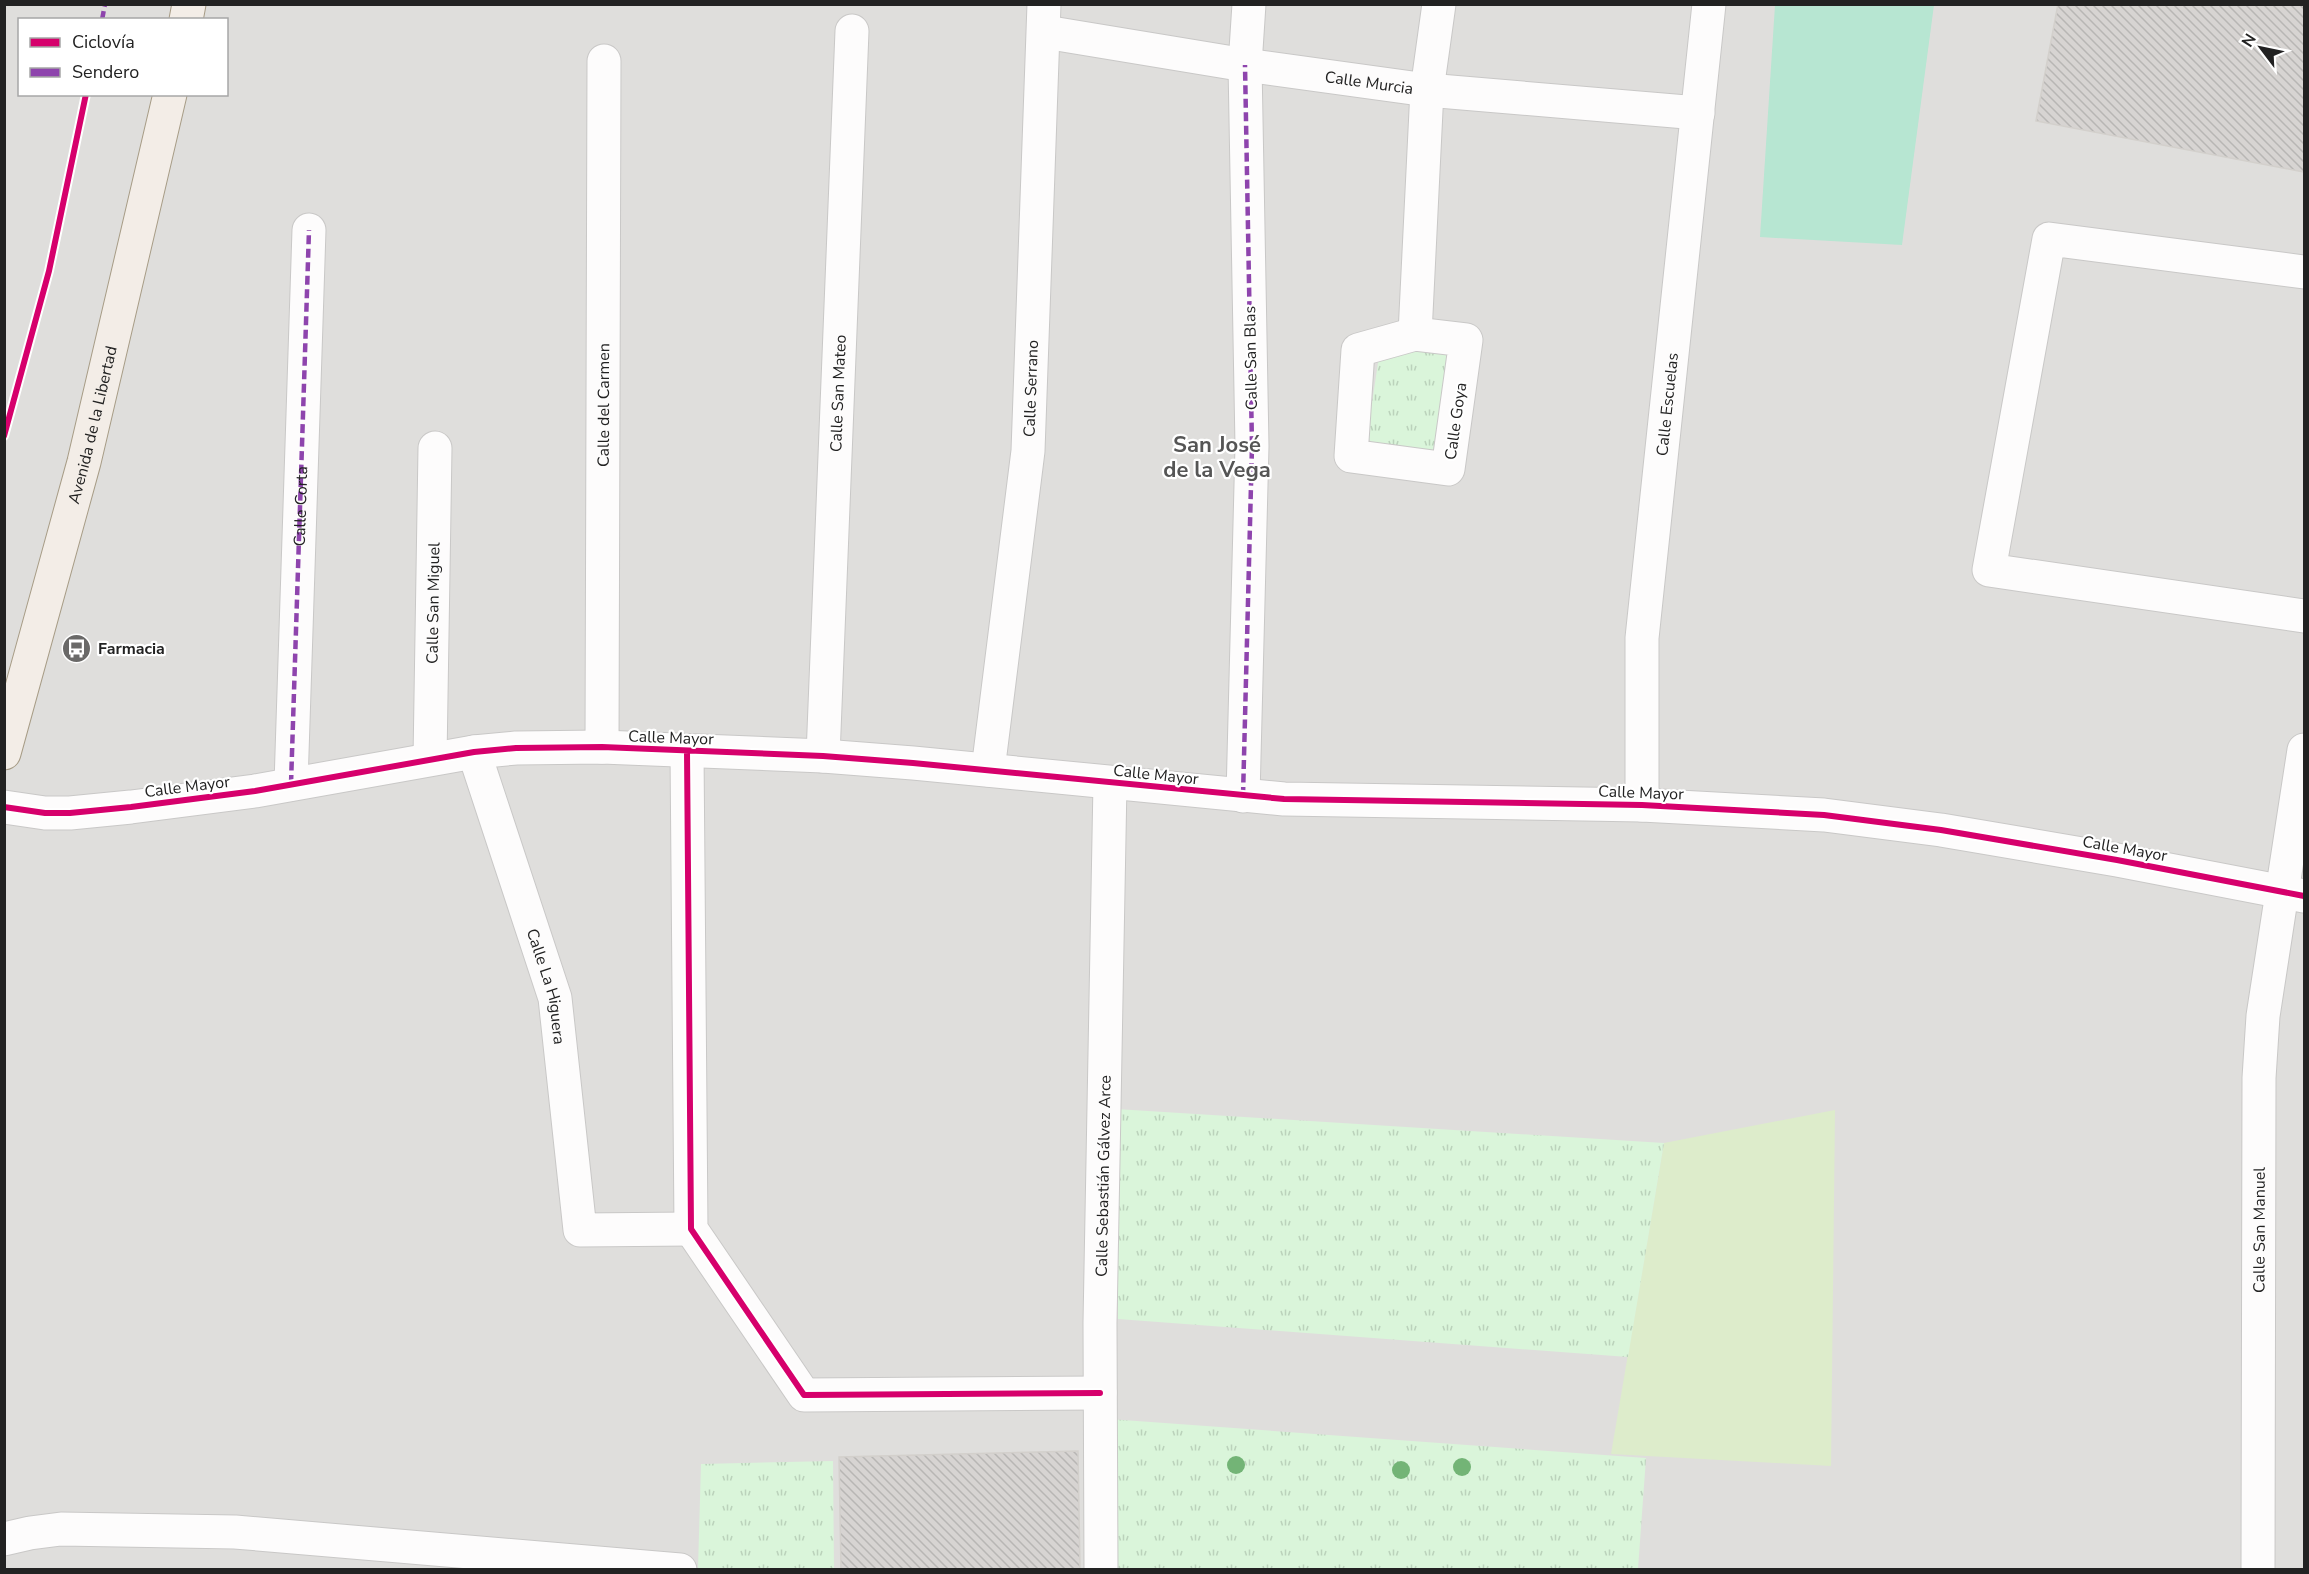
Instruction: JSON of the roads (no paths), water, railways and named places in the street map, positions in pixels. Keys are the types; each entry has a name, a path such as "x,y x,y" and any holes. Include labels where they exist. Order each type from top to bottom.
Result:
{"main road":[{"name":"Avenida de la Libertad","path":"4,753 84,462 170,96"}],"street":[{"name":"Calle San Blas","path":"1243,796 1252,446 1245,65 1249,4"},
{"path":"1415,334 1427,90 1439,4"},
{"name":"Calle Escuelas","path":"1642,805 1642,638 1709,4"},
{"name":"Calle Murcia","path":"1044,18 1245,65 1427,90 1698,113"},
{"name":"Calle Serrano","path":"988,770 1028,451 1044,18"},
{"name":"Calle San Mateo","path":"823,756 852,31"},
{"name":"Calle del Carmen","path":"602,747 604,61"},
{"name":"Calle Corta","path":"291,784 309,230"},
{"path":"2304,272 2049,239 1989,570 2304,615"},
{"name":"Calle Goya","path":"1415,334 1466,340 1448,469 1351,456 1358,350 1415,334"},
{"name":"Calle San Miguel","path":"430,759 435,448"},
{"name":"Calle Mayor","path":"4,807 45,813 70,813 244,793 474,752 526,747 602,747 823,756 1243,796 1333,801 1642,805 1814,814 1871,820 2117,860 2293,894"},
{"name":"Calle San Manuel","path":"2258,1569 2259,1078 2263,1016 2293,894 2304,750"},
{"path":"687,751 691,1229 804,1395 1100,1394"},
{"name":"Calle La Higuera","path":"474,752 555,998 580,1230 691,1229"},
{"name":"Calle Sebastián Gálvez Arce","path":"1101,1569 1100,1394 1110,783"},
{"path":"4,1539 61,1529 235,1532 680,1569"}],"place":[{"name":"Farmacia","path":"77,648"}],"district":[{"name":"San José de la Vega","path":"1217,456"}]}
